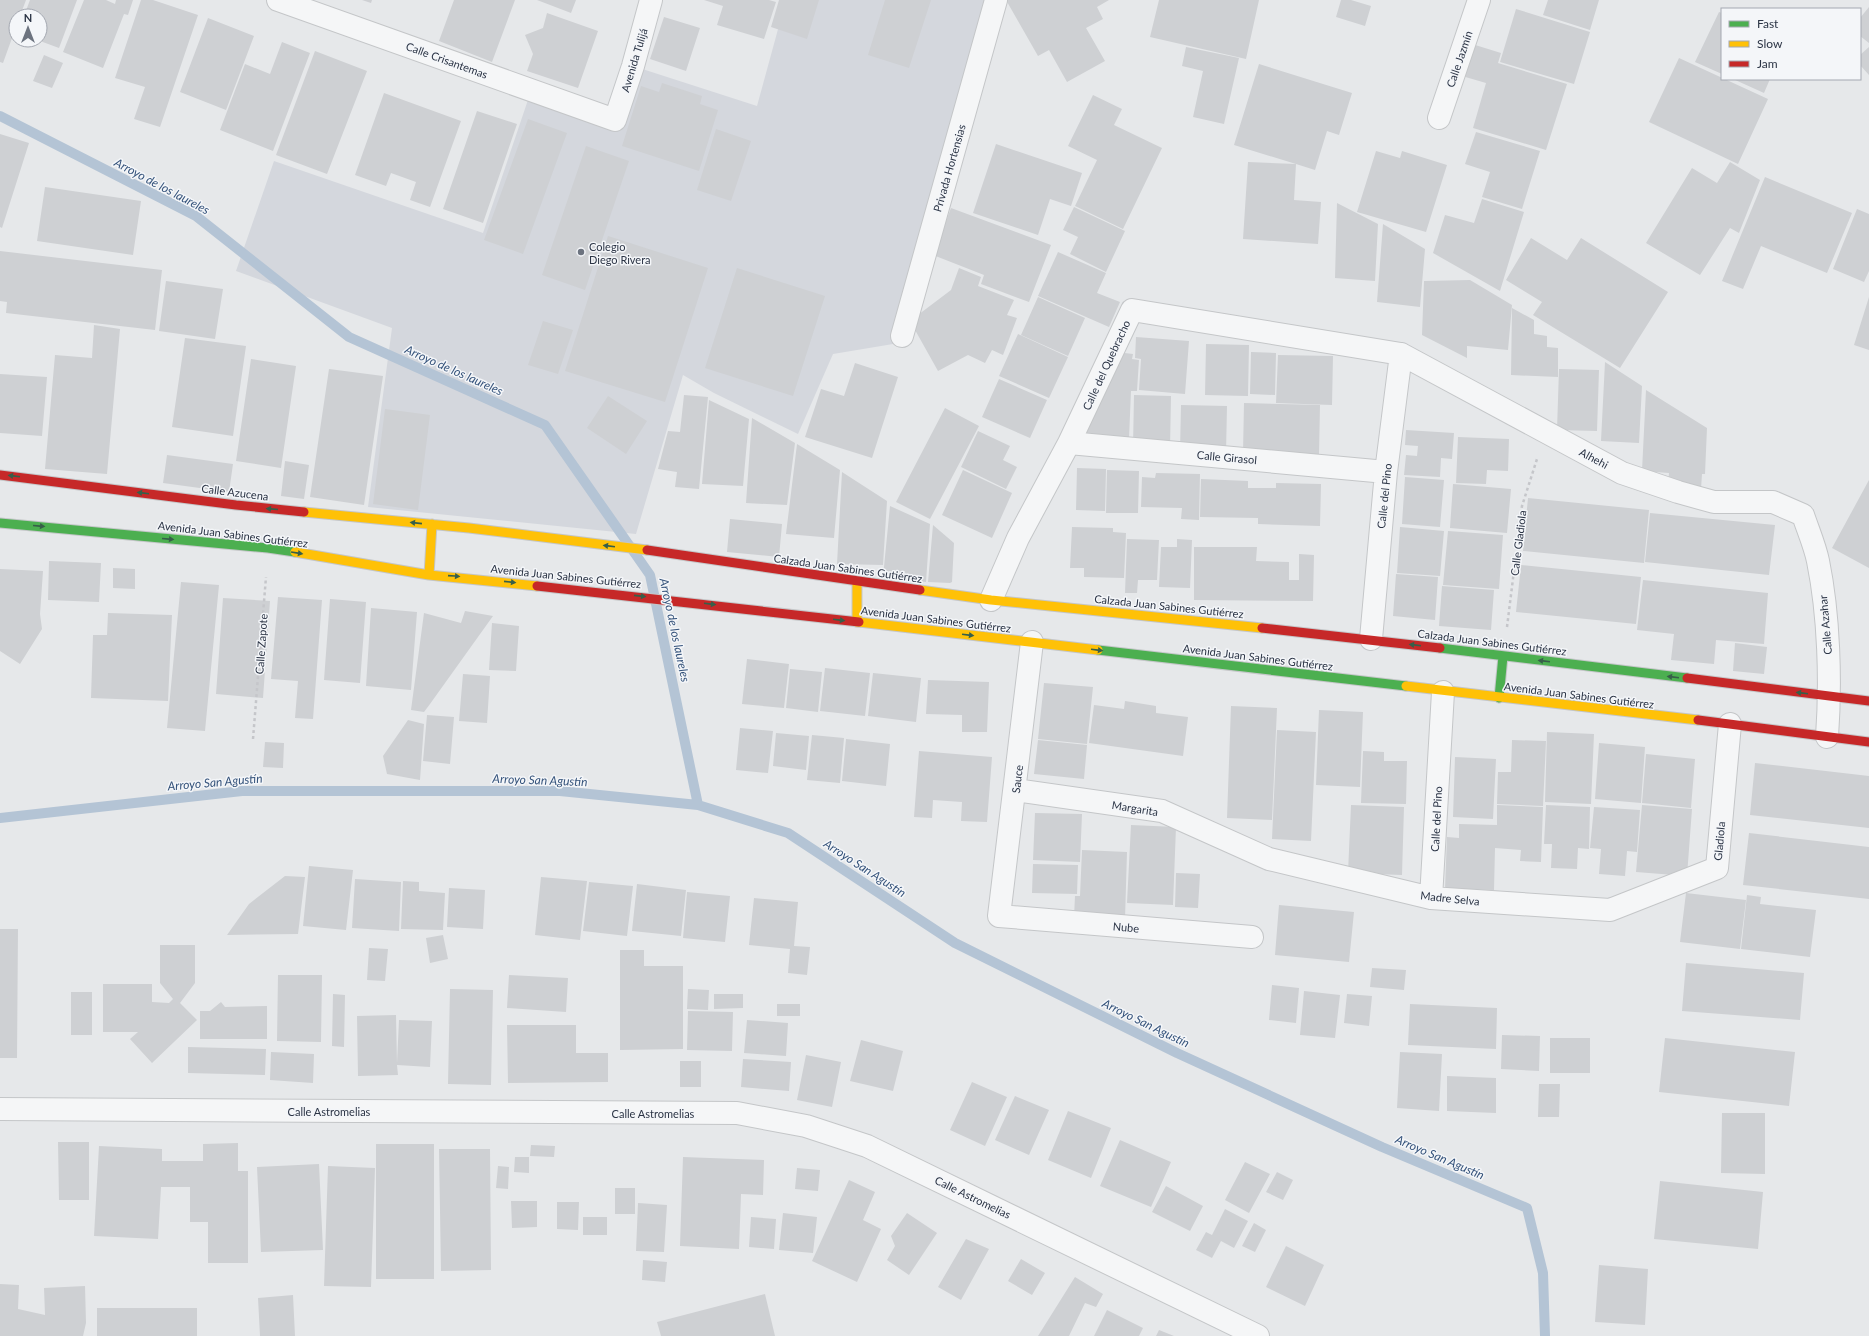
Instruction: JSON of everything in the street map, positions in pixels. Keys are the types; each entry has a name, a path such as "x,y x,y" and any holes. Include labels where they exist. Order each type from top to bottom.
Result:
{"street":[{"name":"Calle Crisantemas","path":"278,0 616,120"},
{"name":"Avenida Tulijá","path":"616,120 651,0"},
{"name":"Privada Hortensias","path":"902,336 996,0"},
{"name":"Calle Jazmín","path":"1439,118 1479,0"},
{"name":"Calle del Quebracho","path":"991,600 1018,538 1069,443 1132,310 1401,354"},
{"name":"Alhehi","path":"1401,354 1622,472 1678,492 1714,502 1773,502 1803,515"},
{"name":"Calle del Pino","path":"1371,639 1386,472 1401,354"},
{"name":"Calle Girasol","path":"1069,443 1386,472"},
{"name":"Calle Azucena","path":"0,474 236,505 468,528"},
{"name":"Calle Azahar","path":"1803,515 1818,560 1825,622 1830,696 1827,737"},
{"name":"Avenida Juan Sabines Gutiérrez","path":"0,523 268,548 429,575 472,578 671,600 1443,692 1730,724 1869,742"},
{"path":"429,575 432,524"},
{"name":"Calzada Juan Sabines Gutiérrez","path":"468,528 648,550 857,582 991,600 1371,639 1869,701"},
{"path":"857,582 857,622"},
{"name":"Sauce","path":"1000,916 1016,790 1032,642"},
{"path":"1499,698 1504,656"},
{"name":"Calle del Pino","path":"1431,898 1443,692"},
{"name":"Gladiola","path":"1610,910 1717,868 1730,724"},
{"name":"Margarita","path":"1016,790 1162,811 1269,859"},
{"name":"Madre Selva","path":"1269,859 1431,898 1610,910"},
{"name":"Nube","path":"1000,916 1252,937"},
{"name":"Calle Astromelias","path":"0,1109 737,1113 806,1126 867,1146 1258,1336"}],"path":[{"name":"Calle Gladiola","path":"1504,656 1522,506 1546,432"},
{"name":"Calle Zapote","path":"253,739 268,548"}],"shaded area":[{"name":"Colegio Diego Rivera","path":"786,0 993,0 893,344 833,354 798,434 714,393 683,375 636,534 368,507 392,328 236,271 274,161 483,233 531,91 615,120 633,66 757,106"}],"building":[{"path":"0,0 26,0 23,8 8,8 8,48 3,63 0,62"},
{"path":"30,0 77,0 59,48 48,44 48,8 27,8"},
{"path":"84,0 106,0 115,4 116,0 133,0 128,15 124,14 103,68 63,52"},
{"path":"141,0 153,0 198,15 160,127 134,119 145,87 115,78"},
{"path":"362,0 372,0 371,3"},
{"path":"454,0 515,0 492,62 439,41"},
{"path":"537,0 576,0 571,13"},
{"path":"704,0 769,0 776,2 764,39 717,25 723,6"},
{"path":"779,0 819,0 807,39 771,27"},
{"path":"885,0 931,0 909,68 868,55"},
{"path":"1006,0 1109,0 1097,7 1103,19 1086,28 1105,61 1067,82 1049,50 1038,56"},
{"path":"1159,0 1259,0 1246,59 1150,37"},
{"path":"1341,0 1351,0 1371,6 1365,26 1336,17"},
{"path":"1548,0 1599,0 1590,30 1543,15"},
{"path":"1869,7 1869,43 1861,37 1861,17"},
{"path":"1516,9 1590,32 1574,84 1500,62"},
{"path":"1719,12 1721,13 1721,74 1695,62"},
{"path":"547,13 598,31 578,88 527,71 533,54 525,35 543,28"},
{"path":"664,17 700,28 686,71 650,59"},
{"path":"208,18 254,36 226,110 180,92"},
{"path":"282,42 310,53 273,151 220,130 245,64 270,74"},
{"path":"1472,44 1501,53 1498,63 1567,84 1546,150 1473,128 1486,83 1462,76"},
{"path":"1186,47 1239,58 1224,124 1193,117 1203,71 1182,66"},
{"path":"1869,47 1869,75 1861,66 1861,54"},
{"path":"315,51 367,71 327,174 276,155"},
{"path":"44,55 63,63 52,88 33,81"},
{"path":"1679,58 1721,77 1721,80 1727,80 1768,99 1738,164 1649,122"},
{"path":"1259,64 1352,93 1339,135 1327,131 1315,170 1234,145"},
{"path":"1735,80 1770,80 1764,93"},
{"path":"662,83 702,96 700,104 718,110 699,171 622,146 641,86 659,92"},
{"path":"384,93 461,121 430,207 410,200 416,182 391,173 386,186 355,175"},
{"path":"1093,95 1122,109 1114,125 1162,148 1123,229 1075,206 1097,160 1068,146"},
{"path":"477,111 517,124 483,223 443,209"},
{"path":"528,119 567,133 523,254 484,240"},
{"path":"716,129 751,141 731,201 697,190"},
{"path":"1476,132 1540,151 1522,209 1482,197 1490,172 1465,164"},
{"path":"0,134 29,143 2,228 0,227"},
{"path":"996,144 1082,173 1071,206 1050,199 1038,235 973,213"},
{"path":"586,146 629,161 585,290 542,275"},
{"path":"1376,151 1400,158 1402,151 1447,165 1426,232 1357,212"},
{"path":"1248,162 1296,164 1294,200 1321,202 1318,244 1243,239"},
{"path":"1730,162 1760,180 1739,233 1730,228 1700,275 1646,243 1692,168 1717,183"},
{"path":"1765,177 1852,213 1827,273 1761,246 1743,289 1722,281"},
{"path":"45,187 141,201 133,255 37,241"},
{"path":"1482,199 1524,212 1500,291 1433,253 1445,215 1474,223"},
{"path":"1337,203 1378,224 1375,281 1335,278"},
{"path":"1074,207 1125,231 1106,272 1070,254 1078,237 1063,230"},
{"path":"951,208 1051,245 1029,302 981,284 984,275 933,255"},
{"path":"1857,209 1869,214 1869,271 1864,282 1833,269"},
{"path":"1383,224 1425,249 1420,307 1377,302"},
{"path":"608,236 708,268 665,402 565,371"},
{"path":"1531,238 1567,260 1581,238 1668,292 1620,368 1533,315 1542,302 1506,280"},
{"path":"0,251 162,270 155,330 6,313 7,302 0,301"},
{"path":"1058,252 1106,273 1097,293 1120,302 1109,327 1038,296"},
{"path":"737,268 825,296 793,396 705,368"},
{"path":"959,268 981,277 978,286 1014,300 1007,315 1017,318 1003,355 992,350 985,363 968,355 938,371 910,321 951,290"},
{"path":"1470,280 1512,305 1508,350 1467,346 1467,358 1422,335 1424,281"},
{"path":"166,281 223,289 215,339 159,331"},
{"path":"1038,297 1085,318 1068,356 1021,335"},
{"path":"1869,297 1869,350 1854,345"},
{"path":"1512,308 1534,320 1534,334 1547,336 1547,347 1558,348 1558,377 1511,375"},
{"path":"543,321 573,330 558,374 528,365"},
{"path":"94,325 120,329 107,474 45,469 55,355 92,358"},
{"path":"1018,334 1068,357 1049,398 999,376"},
{"path":"1136,337 1189,341 1185,394 1139,390 1141,359 1135,358"},
{"path":"185,338 246,346 233,436 172,427"},
{"path":"1206,344 1249,345 1248,396 1205,395"},
{"path":"1116,352 1133,354 1132,359 1139,360 1137,391 1131,391 1129,438 1084,434"},
{"path":"1251,352 1276,353 1275,395 1250,394"},
{"path":"1278,355 1333,356 1332,405 1276,403"},
{"path":"251,359 296,366 281,468 236,461"},
{"path":"1605,362 1642,386 1639,443 1601,441"},
{"path":"855,363 898,377 872,458 805,437 821,389 844,396"},
{"path":"329,369 383,376 364,505 310,497"},
{"path":"1559,369 1599,370 1597,431 1557,430"},
{"path":"0,374 47,377 42,436 0,433"},
{"path":"999,379 1047,400 1030,438 982,417"},
{"path":"1646,390 1707,428 1705,474 1702,474 1701,489 1668,487 1669,473 1642,471"},
{"path":"684,395 708,397 699,489 675,487 677,472 658,469 668,431 680,432"},
{"path":"1134,395 1171,396 1170,448 1133,447"},
{"path":"608,396 647,421 626,454 587,428"},
{"path":"709,400 749,419 743,486 702,484"},
{"path":"1244,403 1320,405 1319,455 1243,453"},
{"path":"1181,405 1227,406 1226,453 1180,452"},
{"path":"945,408 979,426 930,519 896,502"},
{"path":"385,409 430,415 418,510 373,504"},
{"path":"752,418 795,443 787,505 746,503"},
{"path":"1406,430 1454,433 1452,459 1441,458 1440,477 1404,475 1406,455 1417,456 1418,446 1405,445"},
{"path":"978,431 1010,446 1003,460 1017,467 1006,489 961,467"},
{"path":"1458,437 1509,439 1508,471 1487,470 1486,484 1456,483"},
{"path":"797,444 840,470 834,538 786,534"},
{"path":"167,455 233,464 229,492 163,483"},
{"path":"285,461 309,465 304,499 281,496"},
{"path":"1077,468 1106,469 1105,511 1076,510"},
{"path":"963,470 1012,493 992,538 942,515"},
{"path":"1107,470 1139,471 1138,513 1106,513"},
{"path":"842,472 887,501 883,565 837,564"},
{"path":"1156,473 1200,474 1199,520 1181,519 1182,508 1141,507 1142,477 1155,478"},
{"path":"1405,477 1444,480 1440,527 1402,524"},
{"path":"1201,479 1248,481 1248,488 1276,488 1276,483 1321,484 1320,526 1258,524 1258,518 1200,517"},
{"path":"1869,480 1869,568 1832,548"},
{"path":"1453,484 1511,489 1507,533 1450,528"},
{"path":"1528,498 1649,510 1644,563 1523,551"},
{"path":"890,506 930,524 926,582 883,577"},
{"path":"1650,513 1775,525 1769,575 1645,562"},
{"path":"730,519 782,524 779,557 727,552"},
{"path":"933,525 954,543 952,582 950,583 928,582"},
{"path":"1072,527 1113,528 1113,532 1126,533 1124,578 1084,577 1084,568 1070,568"},
{"path":"1400,527 1444,531 1440,576 1397,573"},
{"path":"1448,531 1503,535 1499,589 1443,585"},
{"path":"1127,539 1159,540 1157,580 1138,580 1137,593 1125,593"},
{"path":"1177,539 1192,540 1190,588 1159,587 1161,547 1177,547"},
{"path":"1194,547 1257,547 1256,561 1289,562 1289,580 1299,580 1299,554 1314,555 1313,601 1194,600"},
{"path":"49,561 101,563 99,602 48,600"},
{"path":"1521,565 1641,577 1636,624 1516,612"},
{"path":"113,568 135,569 135,589 113,588"},
{"path":"0,569 43,571 40,614 42,629 20,664 0,651"},
{"path":"1396,574 1438,577 1435,620 1393,616"},
{"path":"1643,580 1768,593 1764,644 1716,640 1714,664 1671,660 1674,634 1637,630"},
{"path":"181,582 219,585 205,731 167,728"},
{"path":"1442,586 1494,590 1491,630 1439,626"},
{"path":"278,597 322,600 313,719 295,718 298,681 271,679"},
{"path":"223,598 270,601 263,698 216,694"},
{"path":"330,599 366,602 360,683 324,680"},
{"path":"371,608 417,612 411,690 366,686"},
{"path":"465,611 493,616 424,712 411,710 424,613 461,623"},
{"path":"108,613 172,615 168,701 91,698 93,635 107,635"},
{"path":"492,623 519,626 516,671 489,670"},
{"path":"1735,643 1767,647 1764,674 1733,671"},
{"path":"747,659 789,664 784,708 742,704"},
{"path":"825,668 870,673 865,716 820,711"},
{"path":"790,669 822,672 818,712 786,708"},
{"path":"873,673 921,678 916,722 868,716"},
{"path":"463,674 490,676 487,723 459,721"},
{"path":"928,680 989,682 987,732 962,732 962,715 926,714"},
{"path":"1044,683 1093,687 1087,744 1038,739"},
{"path":"1125,701 1156,706 1156,713 1188,717 1183,756 1089,743 1094,705 1124,709"},
{"path":"1231,706 1277,708 1272,820 1227,818"},
{"path":"1319,710 1363,712 1360,787 1316,785"},
{"path":"427,715 454,717 450,764 423,761"},
{"path":"408,720 424,724 420,780 387,774 383,756"},
{"path":"740,728 773,731 768,773 736,770"},
{"path":"1277,730 1316,732 1311,841 1272,839"},
{"path":"1547,732 1594,734 1591,804 1545,802"},
{"path":"776,733 809,736 806,770 773,766"},
{"path":"812,735 844,738 840,783 807,780"},
{"path":"846,739 890,744 886,786 842,781"},
{"path":"1038,740 1087,745 1084,779 1034,774"},
{"path":"1512,740 1546,741 1543,806 1497,804 1498,772 1511,772"},
{"path":"265,742 284,743 283,768 263,767"},
{"path":"1599,743 1645,747 1641,803 1595,799"},
{"path":"919,751 992,757 987,822 961,821 962,802 933,800 932,818 914,817"},
{"path":"1363,751 1384,752 1384,761 1407,761 1406,804 1361,803"},
{"path":"1646,754 1695,759 1691,808 1642,803"},
{"path":"1455,757 1496,759 1493,819 1453,817"},
{"path":"1755,763 1869,776 1869,828 1750,815"},
{"path":"1351,805 1404,807 1402,875 1348,873"},
{"path":"1497,805 1543,807 1541,862 1520,861 1521,850 1495,848 1494,890 1445,889 1447,837 1459,838 1459,824 1497,825"},
{"path":"1546,805 1590,807 1589,849 1578,848 1577,869 1551,868 1552,844 1544,844"},
{"path":"1642,805 1692,809 1687,876 1636,872"},
{"path":"1594,807 1640,810 1637,852 1627,851 1625,876 1599,874 1601,849 1590,848"},
{"path":"1035,813 1082,814 1080,862 1033,860"},
{"path":"1131,825 1176,827 1173,905 1127,903"},
{"path":"1749,833 1869,847 1869,899 1743,885"},
{"path":"1082,850 1127,852 1125,919 1074,917 1075,896 1080,896"},
{"path":"1033,864 1078,865 1077,894 1032,893"},
{"path":"309,866 353,870 346,930 303,926"},
{"path":"1176,873 1200,874 1198,908 1175,907"},
{"path":"285,876 305,877 298,934 227,935 249,904"},
{"path":"541,877 587,881 580,940 535,935"},
{"path":"355,879 401,882 399,931 352,928"},
{"path":"403,881 419,882 419,891 445,893 443,930 401,929"},
{"path":"589,882 633,886 627,936 583,931"},
{"path":"637,884 686,890 681,936 632,931"},
{"path":"449,888 485,890 483,929 447,927"},
{"path":"687,892 730,896 725,942 683,938"},
{"path":"1686,893 1746,900 1740,949 1680,942"},
{"path":"1747,895 1761,897 1760,904 1816,910 1810,957 1741,949"},
{"path":"754,898 798,902 794,946 810,947 807,975 788,973 790,949 749,945"},
{"path":"1279,905 1354,912 1349,962 1275,955"},
{"path":"0,929 18,929 17,1058 0,1058"},
{"path":"443,935 448,959 430,963 426,938"},
{"path":"160,945 195,945 195,983 180,1003 197,1020 152,1063 130,1039 138,1032 103,1032 103,984 152,984 152,1002 169,1003 173,999 160,983"},
{"path":"369,948 388,949 385,981 367,980"},
{"path":"620,950 644,950 644,966 683,966 683,1049 620,1050"},
{"path":"1686,963 1804,973 1800,1020 1682,1011"},
{"path":"1372,968 1406,970 1404,990 1370,987"},
{"path":"278,975 322,975 321,1042 277,1041"},
{"path":"509,975 568,978 566,1012 507,1008"},
{"path":"1272,985 1299,988 1296,1023 1269,1020"},
{"path":"450,989 493,990 491,1085 448,1084"},
{"path":"688,989 709,990 708,1010 687,1009"},
{"path":"1304,991 1340,995 1335,1038 1300,1035"},
{"path":"71,992 92,992 92,1035 71,1035"},
{"path":"333,994 345,995 344,1047 332,1046"},
{"path":"714,994 743,994 743,1008 714,1009"},
{"path":"1347,994 1372,996 1369,1026 1344,1023"},
{"path":"221,1002 225,1007 267,1006 267,1039 200,1039 200,1011 210,1011"},
{"path":"777,1004 800,1004 800,1016 777,1016"},
{"path":"1410,1004 1497,1008 1496,1049 1408,1045"},
{"path":"688,1011 733,1012 732,1051 687,1050"},
{"path":"396,1015 397,1063 399,1020 432,1021 430,1067 397,1065 398,1075 358,1076 357,1016"},
{"path":"747,1020 788,1023 786,1056 744,1053"},
{"path":"507,1025 576,1025 576,1053 608,1053 608,1082 508,1083"},
{"path":"1502,1035 1540,1036 1539,1071 1501,1069"},
{"path":"1550,1038 1590,1038 1590,1073 1550,1073"},
{"path":"1665,1038 1795,1052 1789,1106 1659,1092"},
{"path":"861,1040 903,1051 893,1091 850,1081"},
{"path":"188,1047 266,1049 265,1075 188,1073"},
{"path":"271,1052 314,1054 313,1083 270,1080"},
{"path":"1400,1052 1442,1054 1439,1111 1397,1108"},
{"path":"806,1055 841,1062 832,1107 797,1100"},
{"path":"743,1059 791,1062 789,1091 741,1087"},
{"path":"680,1061 701,1061 701,1087 680,1087"},
{"path":"1447,1076 1496,1078 1496,1113 1447,1111"},
{"path":"972,1082 1007,1097 985,1146 950,1130"},
{"path":"1539,1084 1560,1084 1559,1117 1538,1117"},
{"path":"1015,1096 1049,1110 1029,1155 995,1140"},
{"path":"1068,1111 1111,1128 1091,1178 1048,1160"},
{"path":"1722,1113 1765,1113 1765,1174 1721,1173"},
{"path":"1120,1140 1171,1162 1151,1207 1100,1186"},
{"path":"58,1142 89,1142 89,1200 59,1200"},
{"path":"238,1143 238,1171 248,1171 248,1263 208,1263 208,1222 190,1222 190,1187 161,1187 158,1239 94,1236 99,1146 162,1149 162,1161 203,1161 203,1144"},
{"path":"376,1144 434,1144 434,1279 376,1279"},
{"path":"531,1145 555,1146 554,1157 530,1156"},
{"path":"439,1149 490,1149 491,1270 441,1271"},
{"path":"515,1157 529,1157 529,1173 514,1172"},
{"path":"683,1157 764,1160 763,1195 741,1194 739,1249 680,1246"},
{"path":"1245,1162 1270,1174 1249,1213 1225,1200"},
{"path":"319,1164 323,1250 261,1252 257,1167"},
{"path":"328,1166 375,1168 371,1287 324,1286"},
{"path":"498,1166 509,1167 508,1189 496,1188"},
{"path":"797,1168 820,1170 818,1191 795,1189"},
{"path":"1277,1172 1293,1180 1283,1200 1266,1192"},
{"path":"849,1180 875,1192 863,1220 881,1229 857,1282 812,1261"},
{"path":"1660,1181 1763,1192 1758,1249 1654,1239"},
{"path":"1166,1186 1203,1206 1190,1231 1152,1212"},
{"path":"615,1188 635,1188 635,1214 615,1214"},
{"path":"511,1201 537,1201 537,1227 512,1228"},
{"path":"557,1202 579,1202 578,1230 557,1229"},
{"path":"638,1203 667,1205 664,1252 636,1251"},
{"path":"1225,1209 1248,1221 1234,1248 1221,1241 1212,1258 1196,1250 1206,1232 1212,1235"},
{"path":"783,1213 817,1217 813,1253 779,1250"},
{"path":"907,1213 937,1233 909,1275 887,1260 895,1246 891,1236"},
{"path":"583,1217 607,1217 607,1235 583,1235"},
{"path":"751,1217 776,1219 774,1249 749,1247"},
{"path":"1254,1223 1266,1230 1255,1252 1242,1246"},
{"path":"966,1239 989,1249 961,1300 938,1287"},
{"path":"1286,1246 1324,1265 1305,1306 1266,1287"},
{"path":"1021,1259 1045,1273 1032,1295 1008,1281"},
{"path":"643,1260 667,1262 665,1282 642,1280"},
{"path":"1599,1265 1648,1269 1645,1325 1595,1322"},
{"path":"1075,1277 1103,1294 1096,1307 1085,1303 1069,1336 1038,1336"},
{"path":"0,1284 19,1285 18,1309 45,1315 44,1288 85,1286 86,1323 83,1336 0,1336"},
{"path":"765,1294 775,1336 661,1336 657,1322"},
{"path":"293,1295 295,1336 260,1336 258,1298"},
{"path":"97,1308 197,1308 197,1336 97,1336"},
{"path":"1107,1310 1143,1328 1139,1336 1094,1336"},
{"path":"1159,1330 1174,1336 1156,1336"}],"waterway":[{"name":"Arroyo de los laureles","path":"0,116 196,216 349,337 545,425 650,575 698,805"},
{"name":"Arroyo San Agustín","path":"0,818 242,791 560,791 698,805 788,833 955,943 1177,1053 1382,1147 1527,1208 1543,1273 1545,1336"}],"traffic: fast":[{"path":"0,523 268,548 295,552"},
{"path":"1440,648 1687,678"},
{"path":"1098,650 1406,686"},
{"path":"1499,698 1503,656"}],"traffic: slow":[{"path":"304,512 469,528 647,550"},
{"path":"429,575 432,524"},
{"path":"295,552 429,575 537,586"},
{"path":"857,582 857,622"},
{"path":"920,590 991,600 1262,628"},
{"path":"859,622 1098,650"},
{"path":"1406,686 1698,720"}],"traffic: jam":[{"path":"0,475 236,505 304,512"},
{"path":"647,550 920,590"},
{"path":"537,586 859,622"},
{"path":"1262,628 1440,648"},
{"path":"1687,678 1869,701"},
{"path":"1698,720 1869,742"}],"place":[{"name":"Colegio Diego Rivera","path":"581,252"}]}
